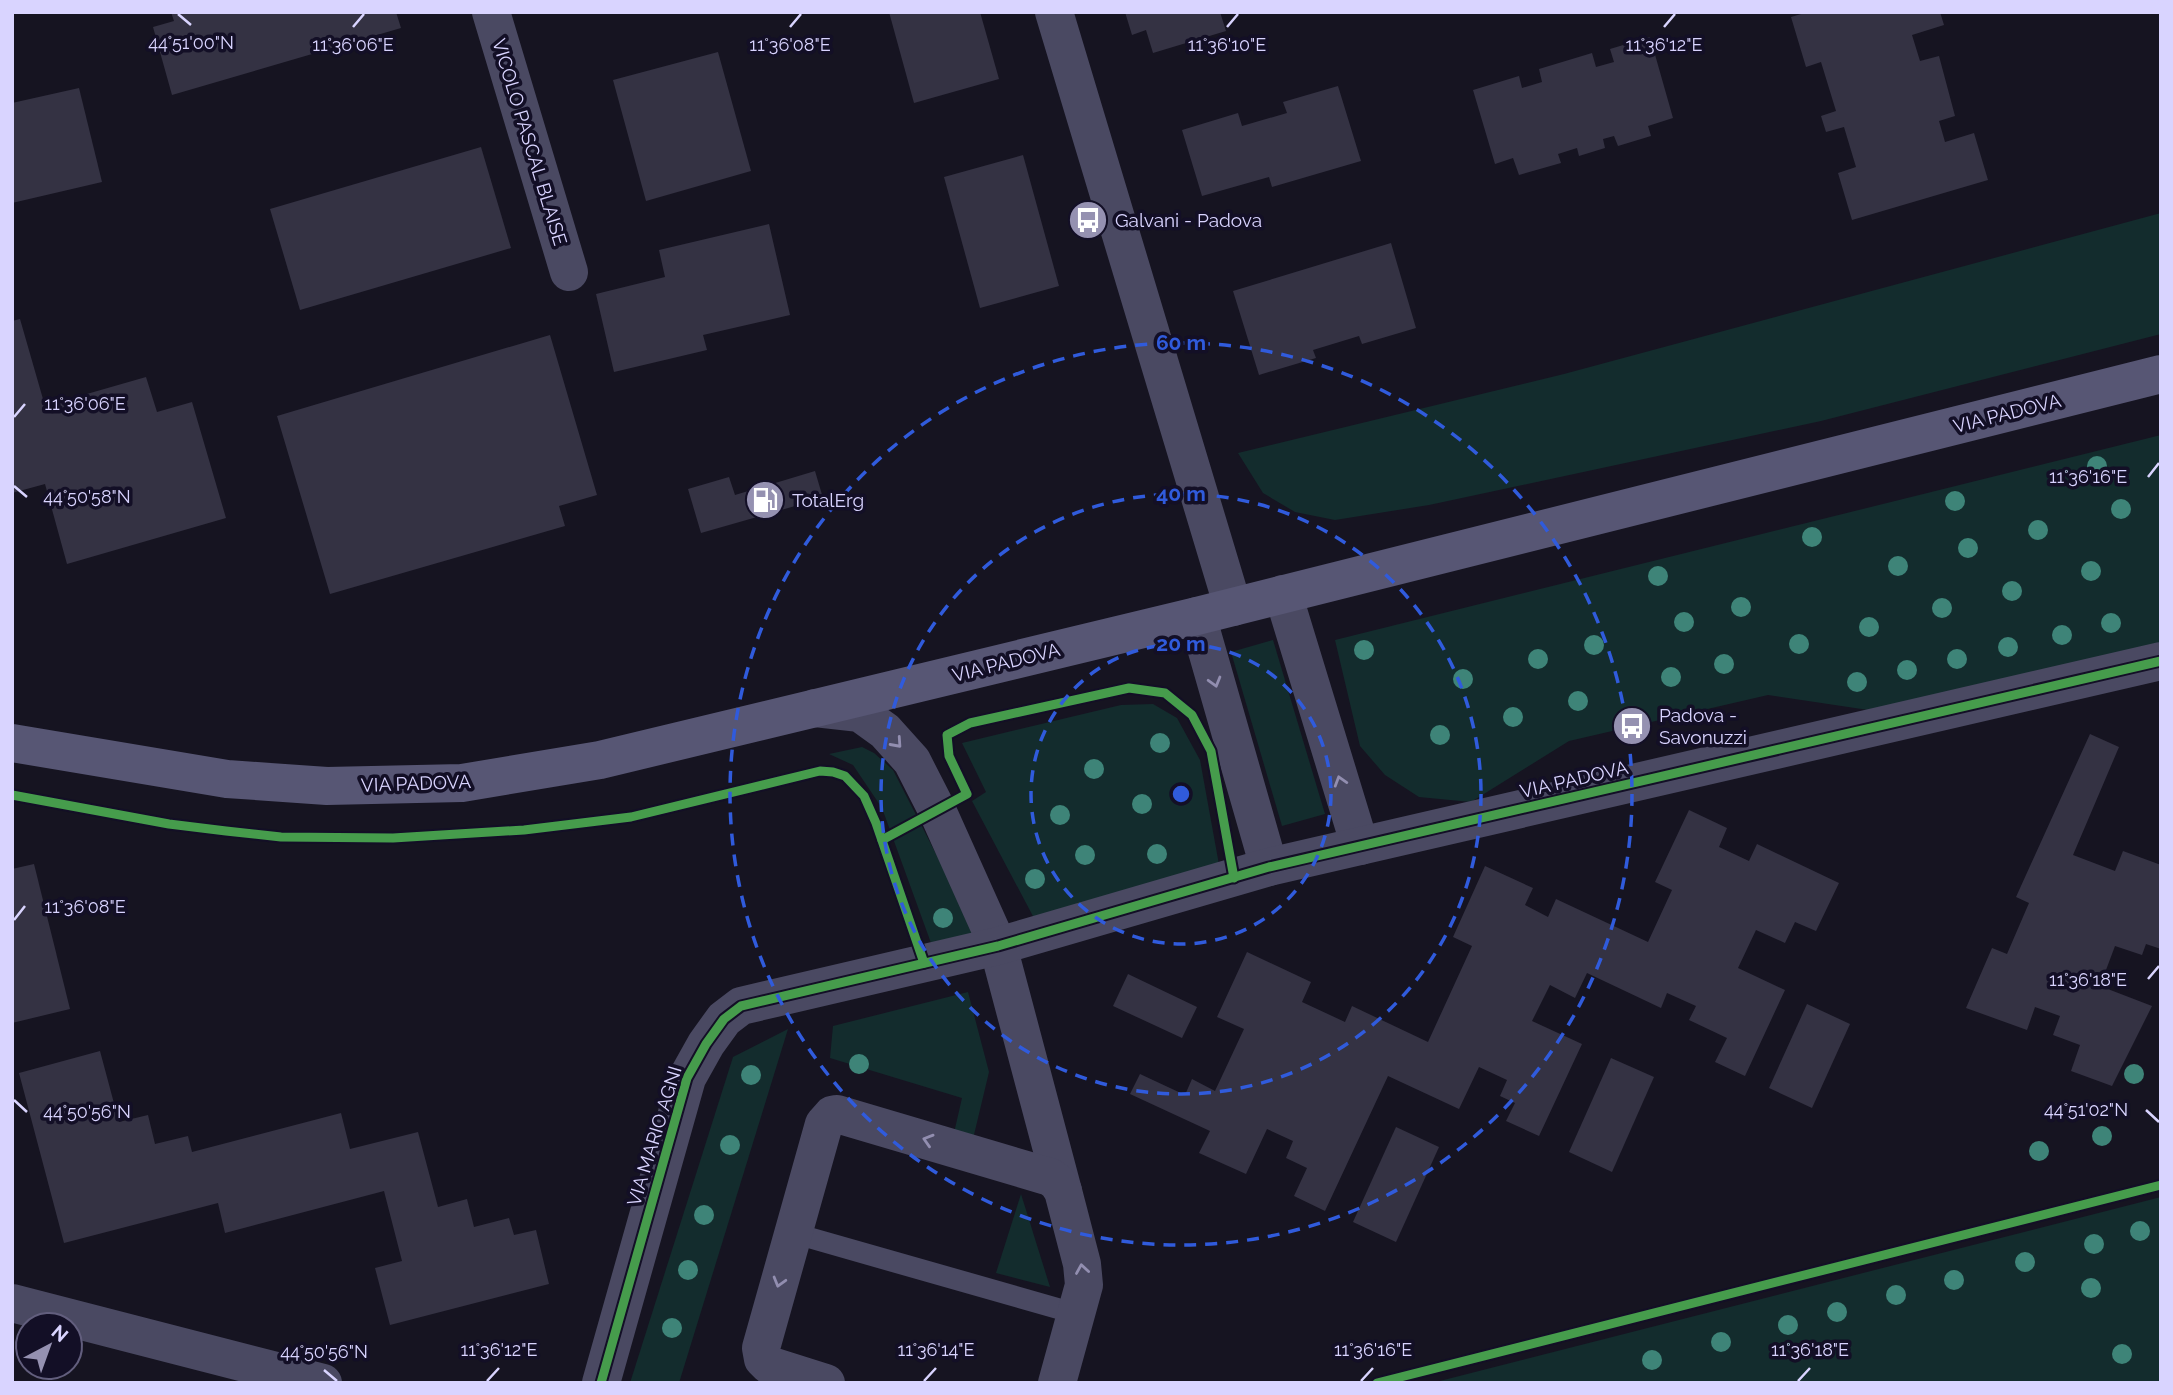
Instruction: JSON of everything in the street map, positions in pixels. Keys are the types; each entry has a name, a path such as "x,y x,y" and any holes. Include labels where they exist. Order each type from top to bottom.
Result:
{"main road":[{"name":"VIA PADOVA","path":"12,743 227,779 327,786 462,783 600,760 1233,607 2161,374"}],"street":[{"name":"VICOLO PASCAL BLAISE","path":"491,12 569,272"},
{"path":"1054,12 1233,607"},
{"path":"1283,594 1360,846"},
{"path":"1196,616 1269,867"},
{"name":"VIA PADOVA","path":"815,708 860,713 886,731 912,761 998,946 1269,867 2161,661"},
{"path":"998,946 1082,1264 1084,1285 1057,1383"},
{"name":"VIA MARIO AGNI","path":"601,1383 687,1078 724,1019 741,1006 998,946"},
{"path":"826,1383 769,1365 763,1359 761,1348 827,1119 837,1114 1050,1177 1063,1191"},
{"path":"12,1303 323,1383"}],"lane":[{"path":"793,1233 1077,1314"}],"green space":[{"path":"2161,213 2161,334 1821,421 1429,505 1335,520 1295,512 1263,493 1238,453 1564,374"},
{"path":"2161,435 2161,646 1875,711 1768,695 1569,741 1471,802 1419,797 1385,775 1360,746 1335,640"},
{"path":"1273,640 1325,814 1282,826 1231,652"},
{"path":"1153,704 1177,718 1200,760 1220,870 1035,920 972,801 986,792 962,743 1121,705"},
{"path":"862,747 874,753 893,770 977,934 931,943 882,808 853,765 829,754"},
{"path":"968,992 989,1072 973,1139 954,1133 962,1098 830,1058 833,1026"},
{"path":"788,1029 679,1383 630,1383 733,1057"},
{"path":"1021,1194 1050,1287 996,1273"},
{"path":"2161,1197 2161,1383 1432,1383"}],"building":[{"path":"171,12 396,12 401,28 172,95 153,27 174,21"},
{"path":"889,12 980,12 999,79 914,103"},
{"path":"1125,12 1220,12 1226,31 1153,53 1146,30 1132,35"},
{"path":"1808,12 1940,12 1944,25 1912,35 1920,61 1939,56 1955,116 1939,121 1945,142 1974,133 1988,180 1852,220 1838,173 1856,167 1844,127 1826,132 1821,116 1836,111 1821,62 1806,67 1791,17"},
{"path":"1650,37 1673,118 1648,126 1651,136 1618,146 1614,136 1603,139 1605,148 1579,156 1577,148 1558,154 1561,163 1519,175 1513,158 1495,164 1473,90 1519,76 1522,88 1542,82 1539,69 1592,53 1596,67 1614,62 1610,49"},
{"path":"718,52 751,171 646,201 613,80"},
{"path":"1338,86 1361,161 1272,187 1269,177 1202,196 1182,130 1238,113 1242,126 1287,113 1283,102"},
{"path":"79,88 102,182 12,203 12,103"},
{"path":"481,147 511,248 300,310 270,209"},
{"path":"1023,155 1059,286 980,308 944,177"},
{"path":"769,224 790,315 703,335 707,350 614,372 596,294 665,277 659,250"},
{"path":"1391,243 1416,328 1362,344 1359,336 1313,350 1316,358 1259,375 1233,291"},
{"path":"20,319 45,406 146,377 157,412 192,402 226,518 67,564 45,484 12,493 12,321"},
{"path":"550,335 597,495 559,506 565,526 330,594 277,416"},
{"path":"815,471 823,498 701,533 688,489 729,477 735,495"},
{"path":"2090,734 2119,747 2073,855 2115,871 2123,851 2161,865 2161,949 2146,944 2142,955 2115,946 2100,986 2152,1006 2112,1086 2071,1071 2080,1045 2053,1035 2060,1016 2035,1007 2027,1030 1966,1008 1992,948 2007,954 2029,903 2016,897"},
{"path":"1689,810 1727,828 1719,847 1749,861 1757,844 1839,883 1816,931 1795,922 1785,943 1756,930 1738,968 1785,990 1745,1076 1715,1062 1727,1038 1689,1020 1696,1006 1667,993 1661,1008 1587,973 1575,998 1550,985 1532,1021 1582,1044 1539,1136 1506,1121 1515,1103 1500,1096 1507,1080 1479,1067 1459,1109 1388,1076 1325,1211 1294,1196 1307,1168 1286,1158 1293,1141 1267,1129 1246,1174 1199,1153 1210,1131 1130,1094 1140,1074 1185,1095 1192,1079 1215,1091 1244,1029 1217,1017 1247,952 1311,982 1302,1002 1345,1022 1352,1006 1428,1042 1472,946 1453,937 1485,866 1533,888 1525,905 1548,917 1556,899 1648,942 1672,890 1655,882"},
{"path":"34,864 70,1009 12,1023 12,869"},
{"path":"1128,974 1197,1007 1182,1038 1113,1006"},
{"path":"1807,1004 1850,1024 1812,1108 1769,1088"},
{"path":"100,1051 119,1122 148,1115 155,1144 188,1136 192,1152 341,1113 350,1149 418,1132 438,1207 467,1199 474,1227 509,1218 514,1235 536,1230 549,1284 390,1325 375,1268 402,1261 384,1191 225,1233 218,1203 64,1243 19,1073"},
{"path":"1611,1058 1654,1077 1612,1172 1569,1152"},
{"path":"1396,1127 1439,1147 1396,1242 1353,1222"}],"cycle path":[{"path":"601,1383 687,1078 724,1019 741,1006 998,946 1269,867 2161,661"},
{"path":"882,840 967,794 949,756 947,735 970,723 1129,688 1165,693 1192,715 1211,751 1234,878"},
{"path":"12,795 169,824 226,831 281,837 393,838 524,830 631,817 820,771 833,772 845,776 864,796 876,823 924,963"},
{"path":"1377,1383 2161,1185"}],"place":[{"name":"Galvani - Padova","path":"1088,220"},
{"name":"TotalErg","path":"765,500"},
{"name":"Padova - Savonuzzi","path":"1632,726"}]}
